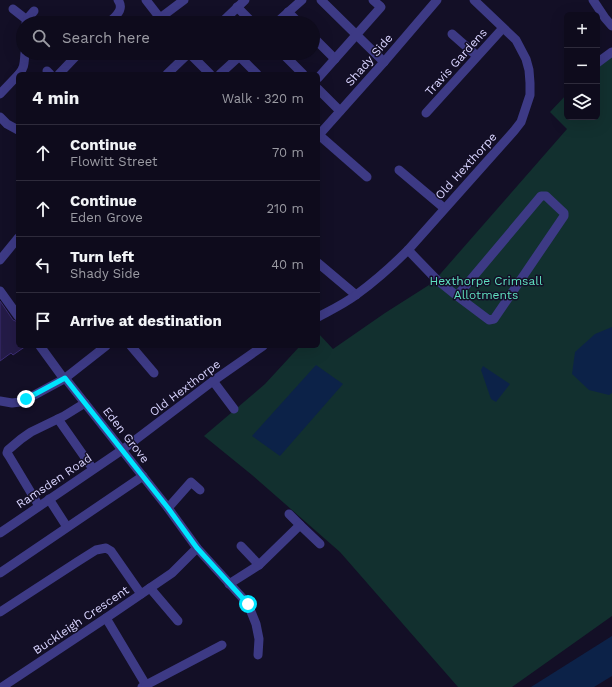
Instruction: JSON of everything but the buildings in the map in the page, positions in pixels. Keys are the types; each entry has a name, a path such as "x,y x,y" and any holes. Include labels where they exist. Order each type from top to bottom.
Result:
{"street":[{"path":"116,16 121,8 121,4 118,0"},
{"path":"146,0 158,16"},
{"path":"163,16 184,0"},
{"path":"228,16 245,0"},
{"path":"284,16 302,0"},
{"path":"321,0 384,62"},
{"path":"320,76 382,7 373,0"},
{"name":"Shady Side","path":"320,134 437,0"},
{"name":"Old Hexthorpe","path":"320,316 356,295 381,275 408,250 444,208 514,132 521,122 526,111 530,95 529,70 526,59 516,40 474,0"},
{"path":"593,0 608,16 612,26"},
{"path":"237,7 246,16"},
{"path":"13,9 20,16"},
{"path":"31,16 34,12"},
{"path":"288,12 292,16"},
{"name":"Travis Gardens","path":"426,113 503,28"},
{"path":"452,34 477,56"},
{"path":"320,44 335,59"},
{"path":"600,61 612,52"},
{"path":"20,72 23,69 24,60"},
{"path":"61,72 73,60"},
{"path":"169,72 182,60"},
{"path":"196,60 208,72"},
{"path":"222,72 235,60"},
{"path":"245,60 255,72"},
{"path":"289,60 301,72"},
{"path":"0,94 16,76"},
{"path":"320,91 340,111"},
{"path":"0,118 16,129"},
{"path":"320,136 367,177"},
{"path":"399,170 444,208"},
{"path":"408,250 436,278 457,296 489,320 494,320 564,216 564,213 546,196 541,196 457,296"},
{"path":"0,260 16,240"},
{"path":"320,265 356,295"},
{"path":"0,292 16,313"},
{"name":"Eden Grove","path":"42,348 168,508 197,548 248,604 256,624 259,639 258,655"},
{"path":"0,401 12,403 20,402 26,399 65,378 103,348"},
{"path":"133,348 154,373"},
{"name":"Old Hexthorpe","path":"122,450 259,348"},
{"path":"213,381 234,409"},
{"path":"39,506 7,453 8,450 21,439 85,403"},
{"path":"58,419 93,469"},
{"name":"Ramsden Road","path":"0,533 122,450"},
{"path":"0,572 142,476"},
{"path":"168,508 191,482 200,490"},
{"path":"49,499 67,527"},
{"path":"289,514 320,544"},
{"path":"229,584 259,566 300,525"},
{"path":"241,546 259,566"},
{"name":"Buckleigh Crescent","path":"0,612 96,550 106,548 112,551 141,594 4,687"},
{"path":"141,594 172,572 197,548"},
{"path":"150,588 178,621"},
{"path":"106,618 144,686 222,645"}],"green space":[{"name":"Hexthorpe Crimsall Allotments","path":"612,56 612,616 512,687 458,687 340,552 252,475 204,436 265,384 298,348 320,348 320,335 333,349 429,285 433,279 435,280 567,129 550,112 564,97 564,120 600,120 600,64"}],"water":[{"path":"612,327 612,393 609,395 589,390 572,374 575,352 595,334"},
{"path":"316,365 343,384 280,456 252,436"},
{"path":"483,366 510,384 496,402 491,399 481,370"},
{"path":"612,636 612,676 594,687 531,687"}],"route":[{"path":"26,399 65,378 168,508 197,548 248,604"}]}
